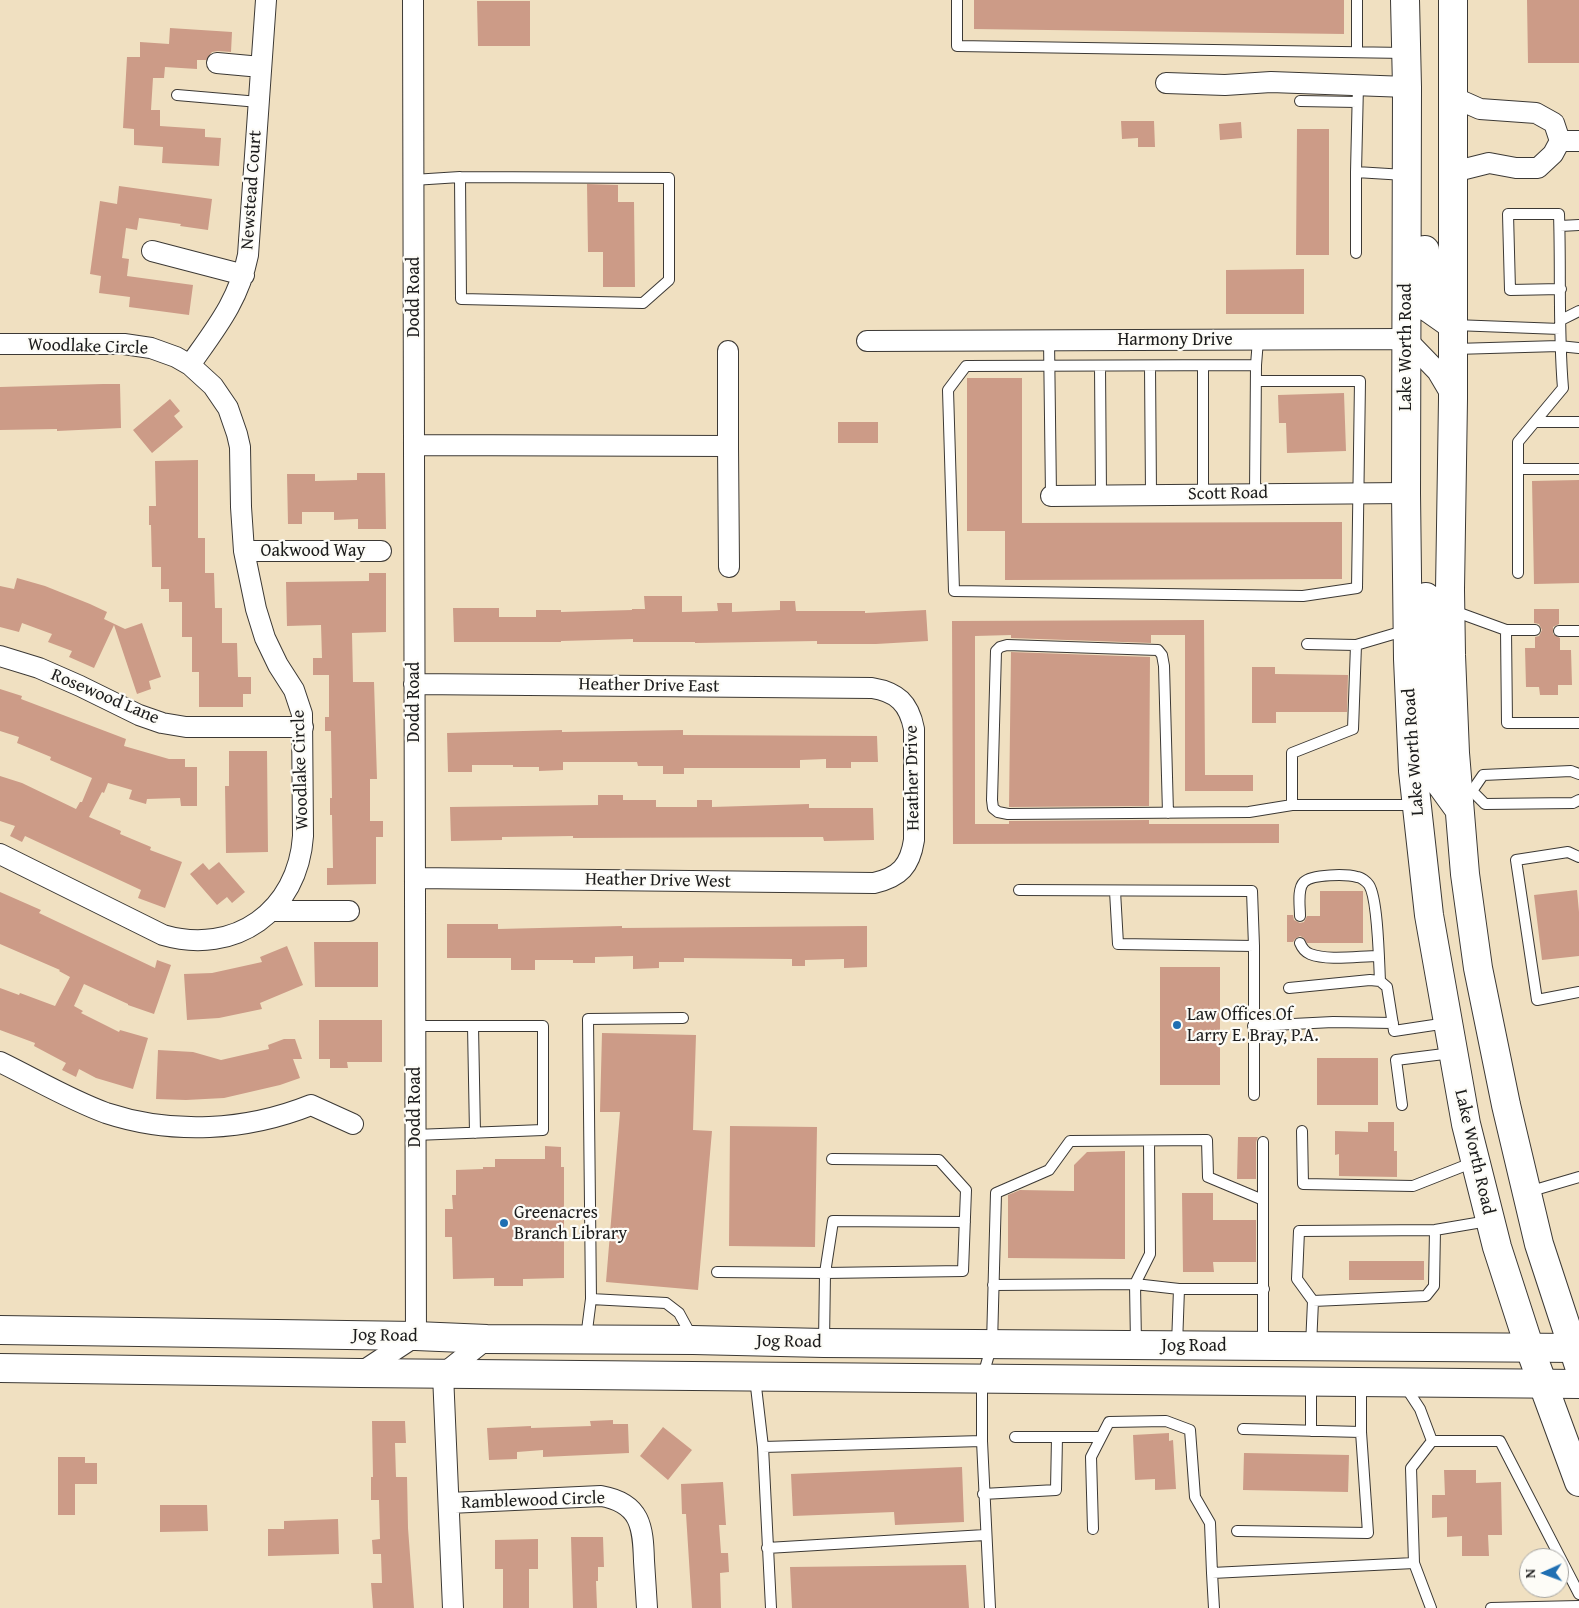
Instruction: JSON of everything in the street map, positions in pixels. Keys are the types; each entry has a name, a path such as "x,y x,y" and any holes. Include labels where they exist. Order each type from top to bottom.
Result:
{"main road":[{"name":"Lake Worth Road","path":"1405,0 1407,87 1406,493 1412,771 1429,915 1466,1124 1497,1247 1542,1384 1579,1482"},
{"path":"1453,0 1454,400 1450,610 1454,733 1463,798 1465,874 1478,968 1506,1106 1539,1244 1577,1354"},
{"path":"1407,87 1425,132 1426,306 1453,337"},
{"path":"1406,493 1425,576 1430,769 1463,798"},
{"name":"Jog Road","path":"0,1330 416,1336 487,1340 694,1340 824,1343 1530,1349 1577,1354"},
{"name":"Jog Road","path":"0,1368 360,1374 1579,1384"}],"street":[{"name":"Newstead Court","path":"190,365 232,303 244,275 248,255 266,0"},
{"name":"Dodd Road","path":"413,0 416,1336"},
{"path":"217,63 262,67"},
{"path":"1166,83 1225,85 1271,82 1357,94 1407,87"},
{"path":"1453,97 1480,109 1536,113 1554,123 1569,141 1538,168 1516,168 1489,163 1453,172"},
{"path":"152,251 244,275"},
{"path":"1406,339 1437,370 1454,400"},
{"name":"Harmony Drive","path":"867,341 1406,339"},
{"name":"Woodlake Circle","path":"0,344 138,345 164,351 190,365 213,386 228,408 240,447 244,551 258,616 269,645 299,702 302,728 302,849 296,873 291,885 271,911 258,922 236,934 214,940 188,940 152,930 0,854"},
{"path":"728,351 729,567"},
{"path":"414,445 728,446"},
{"name":"Scott Road","path":"1051,496 1406,493"},
{"name":"Oakwood Way","path":"244,551 381,550"},
{"name":"Rosewood Lane","path":"0,656 39,668 139,715 162,723 186,727 302,728"},
{"name":"Heather Drive East","path":"414,684 872,688 884,690"},
{"name":"Heather Drive","path":"884,690 896,696 905,705 911,716 914,729 914,840 907,864 898,874"},
{"name":"Heather Drive West","path":"415,878 874,883 887,880 898,874"},
{"path":"271,911 348,911"},
{"path":"0,1062 83,1103 132,1120 170,1126 208,1127 246,1124 311,1105 353,1124"},
{"path":"360,1374 416,1336"},
{"path":"443,1374 487,1340"},
{"name":"Ramblewood Circle","path":"443,1374 453,1608"},
{"name":"Ramblewood Circle","path":"449,1503 601,1496 614,1498 625,1504 635,1513 641,1524 647,1608"}],"lane":[{"path":"957,0 957,46 1405,53"},
{"path":"1357,0 1357,52"},
{"path":"1300,101 1357,94 1356,253"},
{"path":"177,95 259,102"},
{"path":"1356,172 1406,175"},
{"path":"413,180 460,178 669,178 669,280 643,303 461,299 460,178"},
{"path":"1518,574 1518,442 1563,388 1560,346 1561,289 1560,226 1559,214 1508,214 1510,290 1561,289"},
{"path":"1560,226 1579,225"},
{"path":"1453,337 1561,325 1579,311"},
{"path":"1453,337 1579,348"},
{"path":"1049,340 1051,496"},
{"path":"1255,493 1256,365 1258,340"},
{"path":"1256,365 966,366 948,390 954,591 1303,596 1357,588 1360,381 1256,381"},
{"path":"1100,366 1101,495"},
{"path":"1150,366 1151,495"},
{"path":"1203,366 1204,494"},
{"path":"1535,422 1579,422"},
{"path":"1518,469 1579,469"},
{"path":"1450,610 1506,630 1535,630"},
{"path":"1307,644 1356,645 1408,630"},
{"path":"1506,630 1507,723 1579,723"},
{"path":"1559,630 1579,630"},
{"path":"1168,813 1164,666 1162,655 1158,650 1006,645 996,651 993,808 998,812 1008,814 1168,813 1249,812 1292,805 1416,805"},
{"path":"1292,805 1292,753 1354,729 1356,645"},
{"path":"1579,774 1571,771 1483,775 1463,798 1485,804 1574,803 1579,800"},
{"path":"1579,857 1568,852 1516,860 1537,1000 1579,992"},
{"path":"1300,916 1300,890 1304,882 1311,877 1348,875 1360,877 1369,885 1375,900 1380,981"},
{"path":"1019,890 1252,891 1254,1095"},
{"path":"1115,891 1118,944 1254,946"},
{"path":"1300,942 1302,948 1309,954 1324,957 1379,956"},
{"path":"1289,988 1370,980 1380,981 1387,987 1394,1031 1448,1023"},
{"path":"585,1340 591,1300 588,1019 682,1018"},
{"path":"1253,1026 1332,1022 1393,1023"},
{"path":"415,1026 543,1026 543,1130 415,1136"},
{"path":"473,1026 475,1133"},
{"path":"1402,1104 1396,1060 1453,1052"},
{"path":"1302,1131 1303,1184 1413,1186 1475,1162"},
{"path":"990,1608 983,1494 982,1379 992,1344 996,1193 1049,1170 1070,1141 1207,1140 1208,1178 1263,1200"},
{"path":"1136,1345 1135,1284 1150,1254 1149,1141"},
{"path":"1263,1142 1263,1346"},
{"path":"717,1272 963,1271 966,1190 939,1160 832,1159"},
{"path":"1527,1192 1579,1177"},
{"path":"1311,1347 1313,1301 1297,1279 1299,1231 1435,1230 1490,1220"},
{"path":"824,1343 824,1273 833,1221 965,1222"},
{"path":"1313,1301 1426,1296 1434,1286 1435,1230"},
{"path":"993,1286 1135,1284 1179,1289 1264,1289"},
{"path":"1177,1346 1179,1289"},
{"path":"591,1300 666,1303 679,1313 694,1340"},
{"path":"755,1376 763,1447 771,1608"},
{"path":"1311,1382 1311,1431"},
{"path":"1237,1531 1368,1533 1361,1432 1362,1383"},
{"path":"1404,1383 1420,1409 1432,1441"},
{"path":"1093,1529 1090,1458 1109,1422 1166,1421 1190,1430 1195,1497 1210,1523 1214,1608"},
{"path":"1243,1430 1361,1432"},
{"path":"1015,1437 1101,1437"},
{"path":"983,1494 1056,1490 1057,1437"},
{"path":"763,1447 982,1441"},
{"path":"1431,1608 1414,1563 1411,1468 1432,1441"},
{"path":"1432,1441 1500,1441 1579,1594"},
{"path":"767,1548 985,1535"},
{"path":"1212,1573 1414,1563"},
{"path":"1491,1608 1579,1606"}],"building":[{"path":"974,0 1344,0 1344,34 974,29"},
{"path":"1527,0 1579,0 1579,63 1528,63"},
{"path":"477,1 530,1 530,46 478,46"},
{"path":"170,28 232,32 231,52 212,52 206,60 197,60 197,69 165,67 164,78 153,78 151,110 160,110 160,126 205,129 205,137 221,138 219,166 162,163 163,147 134,145 134,129 123,128 127,57 140,57 140,42 169,44"},
{"path":"1121,121 1154,121 1155,147 1138,147 1138,138 1122,139"},
{"path":"1241,122 1242,138 1220,140 1219,124"},
{"path":"1297,129 1329,129 1329,255 1296,255"},
{"path":"587,184 618,185 618,202 634,202 635,287 603,287 603,252 588,252"},
{"path":"119,186 212,199 208,230 139,218 137,230 126,228 122,258 129,259 127,276 193,285 189,315 129,307 130,297 99,293 101,276 90,274 100,201 117,204"},
{"path":"1304,269 1304,314 1226,314 1226,270"},
{"path":"967,378 1022,378 1022,523 1342,522 1342,579 1005,580 1005,531 967,531"},
{"path":"120,384 121,428 57,431 57,429 0,430 0,387"},
{"path":"1344,393 1346,451 1287,453 1286,423 1279,423 1278,395"},
{"path":"170,399 180,411 174,416 183,427 152,453 133,430"},
{"path":"838,422 878,422 878,443 838,443"},
{"path":"198,460 198,538 205,538 205,573 214,573 215,608 222,608 222,643 237,643 238,677 251,677 251,694 243,694 243,707 199,707 199,672 192,672 192,637 182,637 182,602 169,602 169,589 161,589 161,567 152,567 149,506 156,506 155,461"},
{"path":"357,473 385,473 386,529 358,529 358,519 334,520 334,512 302,512 302,524 288,524 287,474 315,474 315,481 357,480"},
{"path":"1579,480 1579,583 1534,584 1532,481"},
{"path":"369,573 386,573 386,632 352,633 353,682 374,682 377,779 370,779 370,821 383,821 383,837 376,837 376,884 327,885 327,868 333,868 332,815 330,815 330,798 332,798 331,731 325,731 325,717 329,717 329,675 313,675 313,658 322,658 321,625 287,626 286,582 369,581"},
{"path":"17,578 45,586 107,612 104,619 125,629 142,623 161,677 149,681 151,689 137,694 114,625 94,668 69,657 72,651 48,642 52,634 22,623 19,632 0,627 0,586 14,589"},
{"path":"644,596 682,596 682,612 718,611 717,603 732,603 732,612 780,610 780,601 795,601 796,611 865,611 865,613 926,610 928,641 876,644 817,644 817,641 633,642 633,639 561,642 454,642 453,608 499,608 499,617 536,617 536,610 561,610 561,612 645,609"},
{"path":"1534,609 1559,609 1559,624 1553,627 1553,634 1560,638 1560,650 1571,650 1572,685 1558,685 1558,695 1540,695 1539,687 1526,687 1525,648 1535,648 1535,637 1539,636 1542,630 1539,624 1534,623"},
{"path":"1204,620 1205,775 1253,775 1253,791 1185,791 1185,635 1151,635 1151,643 1011,638 1011,635 975,636 975,824 1009,824 1009,821 1149,820 1149,824 1279,824 1279,843 953,844 952,621"},
{"path":"1011,652 1150,657 1149,806 1009,807"},
{"path":"1252,667 1275,667 1275,674 1348,675 1347,712 1276,712 1276,723 1252,723"},
{"path":"0,689 22,696 21,699 126,739 124,746 169,759 185,759 185,767 197,767 197,806 181,806 180,798 147,799 146,804 129,799 132,790 108,783 89,817 121,831 120,834 151,847 150,850 182,862 165,908 138,898 141,890 25,836 22,842 10,836 15,826 0,821 0,776 22,783 76,809 80,802 82,802 92,778 50,760 51,757 17,743 19,737 0,731"},
{"path":"562,730 562,732 683,730 683,735 877,736 878,762 851,762 851,768 826,768 826,759 800,760 800,768 684,768 684,774 663,774 663,766 638,766 637,762 563,762 563,770 539,771 539,767 472,765 472,772 448,772 447,733"},
{"path":"229,751 267,751 268,852 226,853 225,786 229,786"},
{"path":"598,795 623,795 623,800 656,800 656,807 697,807 697,800 712,800 712,807 809,804 809,808 873,808 874,840 824,841 823,837 573,838 573,836 502,837 502,840 451,841 450,807 598,805"},
{"path":"219,862 245,892 232,903 227,897 217,905 190,874 203,863 209,870"},
{"path":"1577,890 1579,956 1542,960 1534,895"},
{"path":"1320,891 1363,891 1363,943 1307,943 1300,936 1293,942 1287,942 1287,915 1293,915 1294,920 1300,923 1304,922 1307,916 1320,916"},
{"path":"0,892 41,910 39,913 155,968 157,960 171,965 154,1014 128,1005 84,984 74,1006 83,1011 81,1013 119,1032 120,1030 148,1038 133,1089 96,1078 79,1069 76,1077 62,1070 66,1063 34,1046 35,1043 0,1030 0,988 55,1006 70,977 60,970 0,944"},
{"path":"447,924 498,924 498,929 622,926 622,928 867,926 867,967 844,968 844,959 805,960 805,966 792,966 792,959 684,958 684,962 659,962 659,968 633,969 633,956 595,957 595,963 573,963 573,960 535,960 535,970 511,970 511,958 447,958"},
{"path":"314,942 378,942 378,987 315,987"},
{"path":"287,946 303,985 260,1003 262,1009 219,1018 187,1020 184,974 212,973 262,962 260,957"},
{"path":"1160,967 1220,967 1220,1085 1160,1085"},
{"path":"319,1020 382,1020 382,1062 347,1062 348,1068 330,1068 330,1059 319,1059"},
{"path":"602,1033 696,1035 693,1130 712,1131 698,1290 606,1282 620,1112 600,1112"},
{"path":"284,1039 295,1039 302,1059 293,1059 300,1078 280,1085 224,1098 156,1099 158,1050 193,1052 221,1060 269,1049 268,1045"},
{"path":"1317,1058 1378,1058 1378,1105 1317,1105"},
{"path":"1368,1122 1394,1122 1394,1151 1397,1151 1397,1177 1339,1176 1339,1154 1335,1155 1335,1131 1368,1132"},
{"path":"730,1126 817,1127 815,1247 729,1246"},
{"path":"1238,1137 1258,1137 1256,1142 1256,1179 1237,1179"},
{"name":"Greenacres Branch Library","path":"545,1146 561,1147 561,1167 564,1167 564,1278 523,1279 523,1286 494,1286 494,1278 453,1279 452,1237 445,1237 445,1209 453,1209 452,1195 456,1195 456,1170 495,1167 495,1159 545,1159"},
{"path":"1125,1151 1125,1259 1008,1258 1008,1195 1020,1190 1074,1191 1074,1165 1087,1152"},
{"path":"1182,1193 1213,1193 1213,1220 1256,1220 1256,1262 1213,1262 1214,1272 1183,1272"},
{"path":"1349,1261 1424,1261 1424,1280 1349,1280"},
{"path":"613,1420 613,1424 628,1424 629,1453 543,1457 543,1450 517,1452 517,1459 489,1460 487,1428 591,1426 590,1421"},
{"path":"372,1421 405,1421 406,1443 395,1443 396,1477 407,1477 408,1528 414,1608 373,1608 371,1583 382,1583 381,1554 373,1554 372,1540 380,1539 379,1500 371,1500 371,1477 373,1477"},
{"path":"663,1427 692,1450 668,1480 640,1456"},
{"path":"1169,1433 1169,1441 1173,1440 1176,1489 1155,1490 1155,1479 1135,1480 1133,1435"},
{"path":"1244,1453 1349,1455 1348,1492 1243,1490"},
{"path":"58,1457 85,1457 85,1463 97,1463 97,1484 75,1484 75,1515 58,1515"},
{"path":"962,1467 964,1522 895,1525 894,1512 793,1516 791,1474"},
{"path":"1444,1470 1476,1470 1476,1483 1501,1482 1502,1535 1488,1535 1489,1556 1462,1556 1462,1536 1447,1537 1447,1517 1432,1518 1432,1495 1445,1495"},
{"path":"723,1482 726,1525 719,1525 721,1553 728,1553 729,1572 720,1573 721,1608 692,1608 686,1514 682,1514 681,1484"},
{"path":"160,1505 207,1505 208,1531 160,1532"},
{"path":"338,1519 339,1554 268,1556 268,1529 284,1529 284,1521"},
{"path":"571,1537 603,1537 604,1567 598,1567 598,1581 596,1581 597,1608 573,1608"},
{"path":"538,1539 538,1569 529,1569 529,1608 503,1608 503,1569 495,1569 495,1540"},
{"path":"966,1565 969,1608 792,1608 790,1567"}],"place":[{"name":"Law Offices Of Larry E. Bray, P.A.","path":"1177,1025"},
{"name":"Greenacres Branch Library","path":"504,1223"}]}
